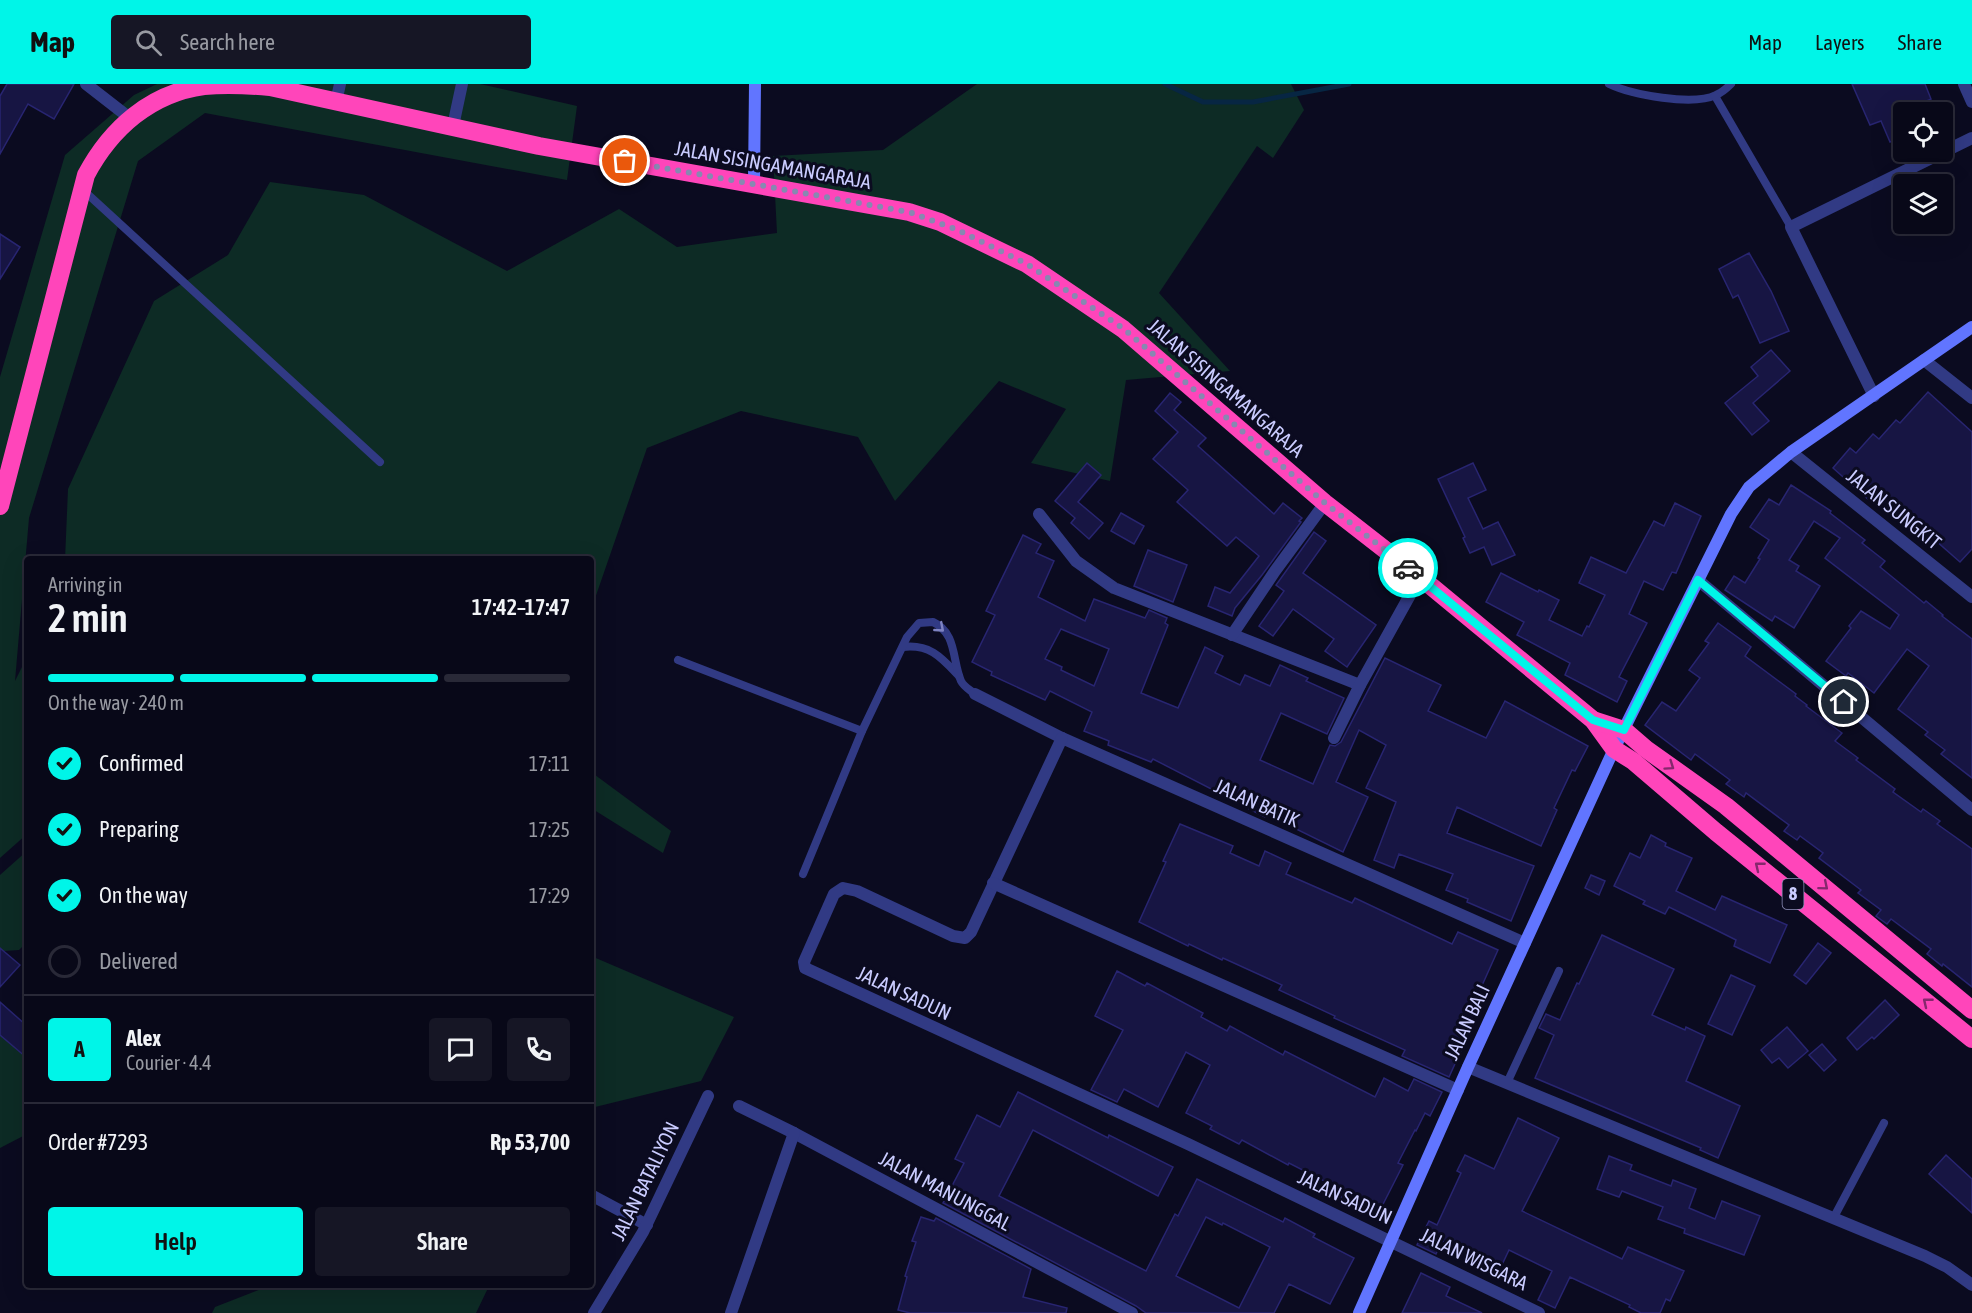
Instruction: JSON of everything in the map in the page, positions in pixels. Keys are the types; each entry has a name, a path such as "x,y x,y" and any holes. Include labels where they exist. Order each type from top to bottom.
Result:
{"highway":[{"name":"JALAN SISINGAMANGARAJA","path":"0,506 81,188 86,175 109,137 156,100 204,86 233,84 338,93 453,126 539,146 909,212 949,226 1027,264 1124,329 1325,503 1420,577 1593,720 1614,749"},
{"name":"JALAN SISINGAMANGARAJA","path":"1593,720 1624,730"},
{"name":"8","path":"1624,730 1646,749 1726,806 1972,1010"},
{"name":"8","path":"1614,749 1633,761 1716,832 1972,1039"}],"street":[{"path":"86,84 131,118"},
{"path":"453,126 462,84"},
{"path":"754,183 755,84"},
{"path":"1964,84 1972,102"},
{"path":"1874,396 1791,227 1972,138"},
{"name":"JALAN BALI","path":"1359,1313 1468,1067 1614,749 1740,499 1749,487 1791,452 1972,327"},
{"path":"1924,360 1972,398"},
{"name":"JALAN SUNGKIT","path":"1791,452 1972,597"},
{"path":"1232,635 1325,503"},
{"path":"1039,514 1076,561 1096,578 1114,588 1360,685"},
{"path":"1334,738 1360,685 1420,577"},
{"path":"1698,580 1972,810"},
{"name":"JALAN BATIK","path":"975,694 1062,738 1526,943"},
{"name":"JALAN SADUN","path":"1062,738 971,932 965,939 952,936 856,891 843,888 834,894 804,962 805,968 1392,1241"},
{"path":"993,883 1458,1090"},
{"path":"1468,1067 1925,1256 1947,1267 1972,1285"},
{"name":"JALAN BATALIYON","path":"594,1313 647,1225 708,1096"},
{"name":"JALAN MANUNGGAL","path":"739,1106 1132,1313"},
{"path":"731,1313 794,1133"},
{"path":"594,1196 647,1225"},
{"name":"JALAN WISGARA","path":"1392,1241 1539,1313"}],"lane":[{"path":"1610,84 1664,98 1695,99 1715,96 1731,84"},
{"path":"1715,96 1791,227"},
{"path":"81,188 380,462"},
{"path":"803,874 862,731 903,646 919,623 927,621 941,625 950,638 960,676 966,687 975,694"},
{"path":"903,646 916,645 928,649 937,654 960,676"},
{"path":"678,660 862,731"},
{"path":"1507,1083 1559,970"},
{"path":"1834,1217 1884,1124"}],"green space":[{"path":"157,84 480,84 577,106 567,180 205,113 138,161 29,518 15,681 24,663 24,837 0,858 0,377 65,155 134,95"},
{"path":"977,84 1291,84 1304,110 1273,158 1257,146 1159,293 1230,371 1126,380 1110,481 1031,463 1066,409 999,381 895,501 858,437 741,411 647,448 594,601 594,556 65,556 68,489 154,301 228,255 270,182 364,195 507,271 619,209 677,247 777,233 773,156 883,150"},
{"path":"594,774 671,831 663,853 594,810"},
{"path":"24,854 24,945 19,950 4,951 0,955 0,875"},
{"path":"594,957 734,1017 701,1081 594,1107"},
{"path":"0,1035 24,1055 24,1136 0,1148"},
{"path":"264,1288 488,1288 476,1313 212,1313 215,1307"}],"building":[{"path":"7,84 74,84 54,119 28,104 0,154 0,96"},
{"path":"1852,84 1925,84 1931,99 1924,102 1893,102 1893,141 1890,142 1881,121 1870,125"},
{"path":"0,234 20,247 0,279"},
{"path":"1749,253 1771,291 1789,331 1760,343 1738,295 1733,298 1719,269"},
{"path":"1771,350 1790,371 1753,403 1769,421 1752,435 1725,403 1758,376 1751,367"},
{"path":"1928,392 1972,432 1972,549 1960,562 1903,512 1901,515 1876,494 1870,501 1833,468 1850,448 1856,453 1873,434 1879,439 1896,420 1900,423"},
{"path":"1170,393 1181,402 1174,410 1206,438 1198,446 1274,514 1283,503 1302,518 1262,575 1235,608 1232,616 1208,606 1215,587 1230,593 1259,556 1236,537 1227,546 1177,502 1188,490 1153,459 1178,432 1155,411"},
{"path":"1087,463 1101,475 1078,502 1103,523 1089,539 1071,523 1075,518 1055,501"},
{"path":"1473,463 1486,490 1468,498 1483,529 1498,522 1515,555 1492,565 1484,547 1470,553 1438,479"},
{"path":"1791,485 1831,511 1830,513 1865,540 1862,543 1885,561 1880,567 1972,639 1972,778 1941,754 1945,750 1925,735 1928,732 1898,709 1929,666 1907,649 1874,693 1848,673 1846,676 1826,661 1861,611 1890,629 1899,615 1825,558 1840,538 1814,521 1789,560 1799,566 1796,571 1820,586 1794,628 1775,616 1772,621 1725,590 1734,576 1745,583 1769,540 1750,527 1769,499 1779,505"},
{"path":"1675,503 1701,516 1676,573 1672,572 1663,590 1644,581 1629,614 1647,623 1619,677 1627,681 1617,702 1565,675 1570,663 1517,635 1524,622 1486,602 1501,573 1559,600 1549,620 1582,636 1605,595 1579,583 1591,557 1626,573 1654,521 1664,526"},
{"path":"1121,513 1144,526 1134,544 1111,531"},
{"path":"1314,532 1326,541 1303,573 1376,625 1347,667 1325,651 1334,639 1293,609 1273,636 1259,626 1284,591 1276,585"},
{"path":"1023,535 1041,544 1036,553 1054,561 1038,597 1085,621 1094,599 1145,618 1149,610 1167,618 1165,623 1168,625 1141,693 1178,708 1205,647 1223,656 1215,673 1240,685 1245,675 1270,686 1280,665 1308,678 1306,681 1344,698 1327,734 1281,713 1260,760 1313,784 1330,745 1335,746 1341,742 1385,658 1441,685 1428,711 1486,738 1505,701 1588,746 1575,771 1572,770 1554,808 1557,810 1541,846 1457,807 1447,833 1534,866 1511,921 1446,890 1453,874 1399,854 1394,868 1374,860 1396,802 1366,788 1386,745 1359,730 1336,782 1368,797 1343,852 1294,828 1296,824 1268,811 1265,817 1249,809 1251,804 1221,789 1219,793 1153,759 1151,762 1108,745 1109,741 1084,731 1092,712 1050,691 1045,700 991,675 992,672 972,662 995,615 986,611","holes":["1061,629 1109,649 1094,686 1061,670 1062,667 1045,659"]},
{"path":"1148,550 1187,565 1173,602 1134,586"},
{"path":"1718,623 1751,647 1745,656 1796,694 1795,696 1806,706 1842,733 1835,741 1858,758 1856,760 1895,789 1893,792 1921,812 1923,809 1940,821 1937,824 1972,849 1972,987 1927,954 1931,949 1891,919 1887,924 1876,916 1881,910 1858,893 1861,890 1819,858 1823,853 1800,836 1797,840 1784,831 1789,825 1746,793 1744,797 1726,784 1730,780 1695,754 1691,760 1645,725 1662,702 1676,711 1700,678 1689,670 1709,643 1705,641"},
{"path":"1180,824 1233,846 1230,853 1259,866 1265,851 1291,863 1286,874 1352,903 1355,898 1452,944 1458,932 1498,950 1471,1010 1475,1011 1460,1043 1464,1044 1449,1077 1402,1056 1405,1050 1279,990 1282,985 1223,958 1222,960 1189,944 1188,946 1139,922"},
{"path":"1651,835 1666,843 1665,846 1692,858 1676,891 1715,910 1722,896 1787,925 1770,963 1734,946 1736,940 1708,926 1669,907 1665,914 1643,904 1645,901 1614,886 1630,853 1640,858"},
{"path":"1591,875 1605,881 1599,895 1585,888"},
{"path":"1602,935 1674,969 1652,1015 1705,1036 1686,1081 1740,1106 1718,1158 1700,1150 1701,1148 1535,1078 1554,1035 1539,1028 1546,1014 1560,1020"},
{"path":"1818,943 1831,953 1806,984 1794,975"},
{"path":"0,948 20,965 0,987"},
{"path":"1117,971 1145,986 1147,983 1203,1013 1201,1017 1227,1031 1230,1026 1283,1055 1285,1051 1375,1097 1384,1078 1408,1091 1414,1079 1442,1092 1430,1116 1425,1113 1415,1130 1398,1163 1403,1165 1377,1216 1333,1193 1336,1187 1242,1140 1239,1144 1210,1129 1212,1126 1186,1113 1210,1065 1186,1052 1158,1107 1124,1089 1117,1102 1091,1090 1123,1030 1095,1016"},
{"path":"1731,975 1755,986 1732,1035 1708,1024"},
{"path":"1885,1000 1899,1015 1874,1039 1872,1037 1857,1050 1847,1038"},
{"path":"0,1002 24,1023 24,1055 0,1035"},
{"path":"1787,1027 1808,1051 1788,1068 1779,1058 1772,1063 1761,1050"},
{"path":"1822,1044 1836,1060 1824,1071 1809,1055"},
{"path":"1018,1092 1108,1138 1109,1135 1173,1167 1158,1196 1033,1130 999,1196 1146,1271 1175,1214 1178,1216 1197,1179 1283,1222 1285,1218 1315,1234 1313,1237 1354,1258 1330,1304 1289,1284 1274,1313 1146,1313 943,1203 964,1163 955,1159 977,1115 1000,1127","holes":["1206,1217 1222,1225 1223,1223 1270,1247 1239,1308 1176,1276"]},
{"path":"1518,1118 1559,1138 1522,1211 1622,1259 1628,1247 1684,1271 1670,1301 1666,1299 1660,1313 1641,1313 1629,1307 1630,1305 1570,1277 1555,1308 1538,1300 1552,1271 1509,1250 1500,1269 1442,1241 1436,1254 1417,1245 1429,1221 1437,1225 1461,1173 1457,1171 1465,1155 1494,1169"},
{"path":"1946,1155 1972,1179 1972,1213 1929,1174"},
{"path":"1609,1156 1632,1165 1630,1170 1671,1186 1673,1180 1696,1189 1689,1208 1715,1219 1722,1201 1760,1216 1744,1255 1684,1233 1685,1229 1658,1219 1663,1207 1622,1191 1619,1197 1597,1189"},
{"path":"921,1217 934,1221 936,1218 1031,1269 1023,1297 1067,1308 1066,1313 910,1313 898,1310 907,1277 905,1276 916,1242 912,1241"},
{"path":"1421,1273 1450,1287 1446,1296 1482,1313 1402,1313"}],"waterway":[{"path":"1165,84 1203,102 1253,102 1349,84"}],"way so far":[{"path":"625,161 909,212 940,222 1027,264 1124,329 1325,503 1408,568"}],"route":[{"path":"1408,568 1593,720 1624,730 1698,580 1844,702"}]}
